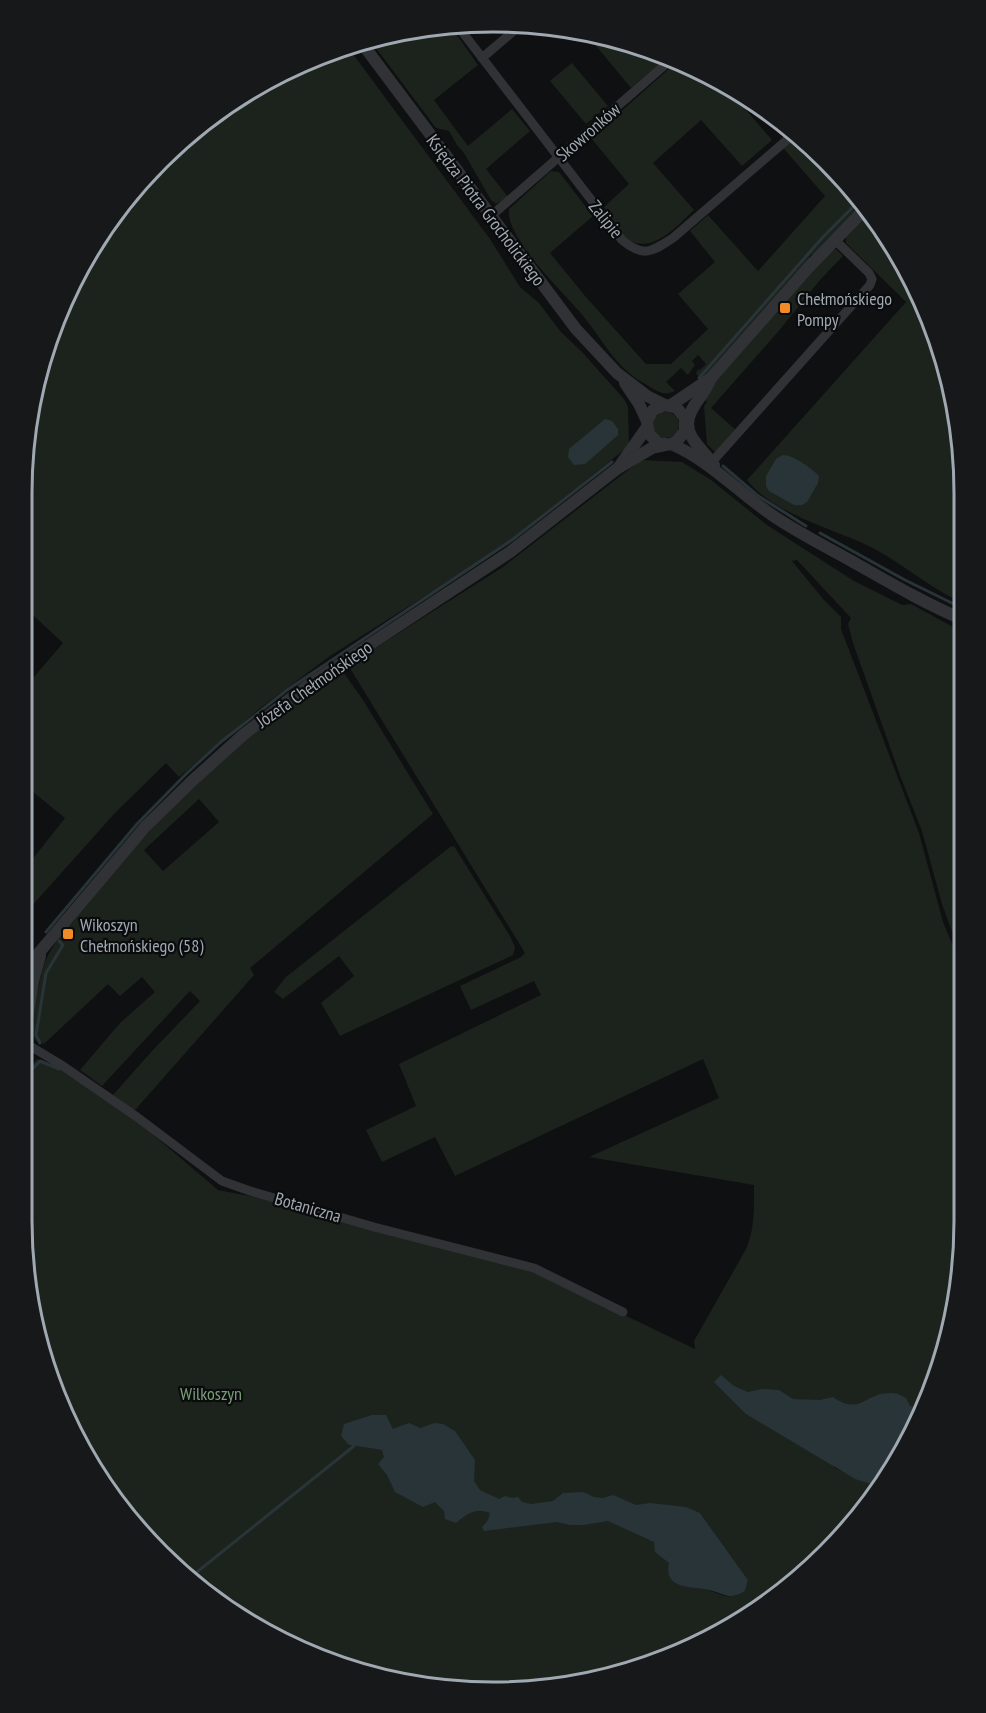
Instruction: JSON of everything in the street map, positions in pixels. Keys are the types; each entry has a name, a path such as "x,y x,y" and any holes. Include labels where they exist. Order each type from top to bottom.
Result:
{"street":[{"name":"Zalipie","path":"462,32 558,159 622,240 635,251 652,251 673,238 788,139"},
{"path":"482,58 513,32"},
{"name":"Księdza Piotra Grocholickiego","path":"366,49 576,329 617,373 639,404 647,424"},
{"name":"Skowronków","path":"491,216 665,65"},
{"path":"860,214 711,378 668,405 653,410 647,424 653,439 668,444 720,474 754,503 790,526 918,598 954,615"},
{"path":"712,462 870,285 872,279 869,273 835,240"},
{"name":"Księdza Piotra Grocholickiego","path":"617,373 647,396 668,405"},
{"path":"668,444 682,437 690,414 711,378"},
{"path":"668,405 682,412 691,438 720,474"},
{"name":"Józefa Chełmońskiego","path":"618,468 647,424"},
{"name":"Józefa Chełmońskiego","path":"32,961 145,827 243,735 308,685 510,552 618,468 652,448 668,444"},
{"name":"Józefa Chełmońskiego","path":"32,989 36,967 48,942"},
{"name":"Botaniczna","path":"32,1047 138,1117 222,1181 374,1227 534,1268 623,1312"}],"green space":[{"path":"455,33 478,65 434,100 468,146 512,109 530,131 486,169 508,197 496,204 491,200 449,131 436,128 375,47 403,40"},
{"path":"593,42 660,63 631,88"},
{"path":"353,54 490,239 520,287 539,303 561,332 624,399 628,407 629,446 501,548 330,656 260,708 179,777 166,763 115,813 32,906 32,860 65,818 32,791 32,679 63,643 32,614 32,463 40,403 47,374 79,289 93,262 127,212 146,189 189,146 212,127 262,93 316,67"},
{"path":"572,63 608,106 586,124 550,81"},
{"path":"671,67 741,104 772,140 742,166 701,120 653,163 694,210 663,237 645,244 635,243 626,238 604,207 629,184 591,138"},
{"path":"790,140 797,146 857,210 809,257 810,259 707,377 701,378 696,374 698,369 700,370 706,364 698,355 692,361 695,365 688,375 681,368 666,382 675,391 668,393 662,393 650,387 634,377 618,362 585,318 524,248 510,221 509,209 551,171 559,172 593,216 550,253 646,364 671,364 708,329 678,294 715,262 690,231 708,215 758,271 825,196 784,149"},
{"path":"863,217 893,262 907,289 939,374 946,403 954,463 954,598 873,548 806,520 773,503 747,480 906,302 846,243 846,236"},
{"path":"836,249 843,256 711,408 736,430 716,453 707,444 704,406 707,402 702,395 832,250"},
{"path":"666,412 675,416 679,425 675,434 666,438 657,434 653,425 657,416"},
{"name":"Wilkoszyn","path":"641,460 682,462 711,480 767,525 854,581 902,605 911,604 954,628 954,937 942,904 922,831 853,643 848,624 851,618 797,560 792,561 841,617 841,629 919,833 943,922 954,948 954,1250 946,1310 930,1368 899,1440 833,1467 855,1478 871,1465 883,1467 840,1524 797,1567 774,1586 724,1620 670,1646 612,1666 583,1673 523,1681 463,1681 433,1678 403,1673 345,1657 262,1620 212,1586 189,1567 146,1524 127,1501 93,1451 79,1424 47,1339 40,1310 32,1250 32,1065 37,1059 58,1066 143,1126 218,1190 270,1200 533,1271 695,1349 694,1341 746,1249 753,1218 754,1185 589,1157 719,1098 703,1059 455,1176 435,1137 382,1162 366,1130 416,1106 399,1064 541,995 534,981 471,1010 460,986 525,953 348,665 503,567","holes":["385,1415 393,1429 420,1428 435,1423 472,1511 456,1523 403,1450 382,1450 349,1445","700,1513 748,1580 745,1591 735,1596 726,1596 708,1590"]},
{"path":"341,669 363,700 433,814 250,968 254,975 133,1110 113,1095 200,1001 190,991 102,1086 80,1070 120,1023 155,992 142,977 120,996 108,984 44,1044 39,1040 36,1041 33,1026 38,990 47,958 62,934 67,938 72,933 68,928 129,854 178,801 247,738","holes":["199,799 219,822 163,871 144,850"]},
{"path":"454,846 510,936 515,947 513,955 340,1036 321,1003 354,976 339,956 283,999 274,992 286,977"}],"shaded area":[{"path":"605,419 612,421 618,429 618,435 585,464 574,465 568,457 569,449"},
{"path":"783,455 798,460 819,476 818,483 807,502 802,505 794,505 769,491 766,486 766,476 776,459"},
{"path":"721,1375 734,1386 748,1392 762,1389 779,1390 793,1399 820,1400 833,1397 850,1405 884,1393 895,1393 906,1398 910,1406 914,1407 893,1451 871,1484 855,1479 746,1414 714,1382"},
{"path":"372,1415 386,1415 393,1429 409,1423 420,1428 434,1423 443,1424 455,1431 475,1460 474,1481 480,1490 499,1499 505,1496 518,1497 522,1502 531,1504 553,1501 563,1493 583,1492 603,1498 613,1495 636,1505 650,1503 686,1507 700,1513 748,1580 745,1591 735,1596 727,1596 675,1583 668,1572 669,1563 655,1552 654,1542 608,1521 583,1525 557,1522 484,1531 482,1527 490,1513 485,1511 472,1512 456,1523 445,1519 444,1511 435,1502 423,1507 395,1492 387,1475 378,1464 384,1457 382,1450 349,1445 341,1436 344,1424"}],"waterway":[{"path":"699,378 823,237 854,206"},
{"path":"46,932 137,824 222,741 287,690 512,540 612,462"},
{"path":"723,466 757,495 806,526"},
{"path":"820,533 954,604"},
{"path":"40,1043 36,1035 46,973 63,945 59,941"},
{"path":"32,1069 40,1061 59,1069"},
{"path":"196,1573 354,1446"}],"place":[{"name":"Chełmońskiego Pompy","path":"785,308"},
{"name":"Wikoszyn Chełmońskiego (58)","path":"68,934"}]}
